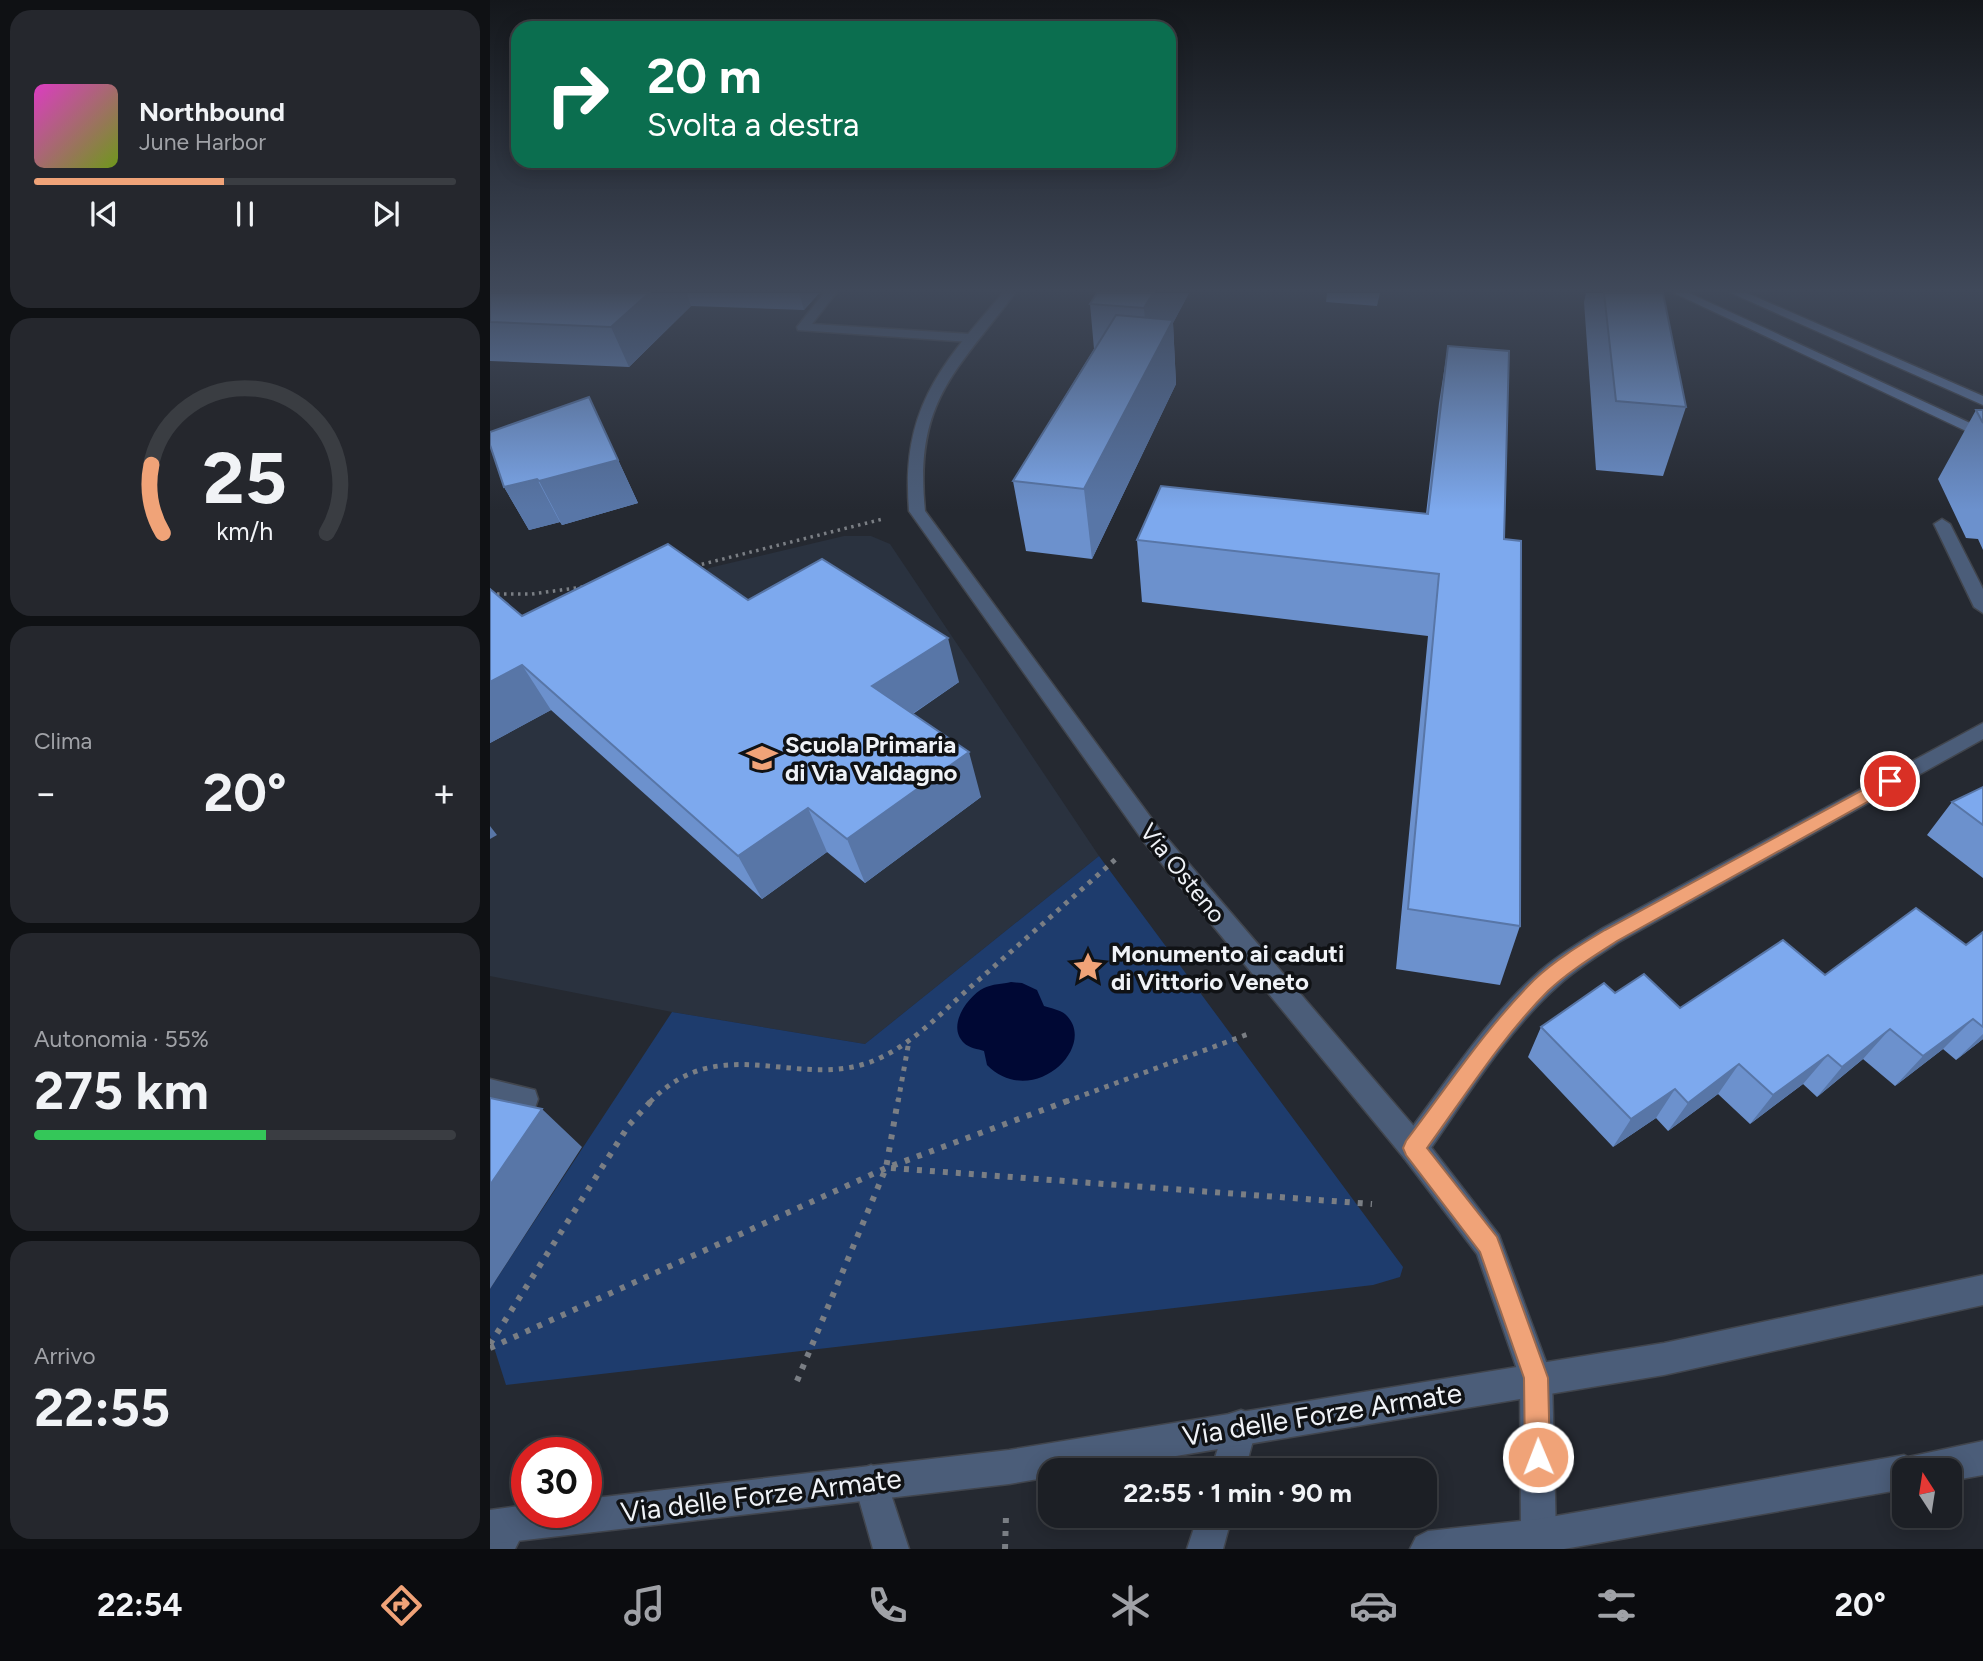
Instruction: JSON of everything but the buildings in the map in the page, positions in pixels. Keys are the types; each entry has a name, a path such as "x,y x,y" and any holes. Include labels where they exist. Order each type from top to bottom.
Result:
{"main road":[{"path":"1835,365 1983,435"},
{"path":"1902,365 1983,401"}],"street":[{"name":"Via Osteno","path":"948,365 927,406 912,481 917,511 1152,836 1413,1148 1489,1245 1536,1378 1532,1542"},
{"path":"1941,524 1983,607"},
{"path":"1413,1148 1515,1015 1542,985 1578,956 1611,935 1983,730"},
{"path":"490,1092 525,1099"},
{"name":"Via delle Forze Armate","path":"498,1534 871,1482 1009,1467 1241,1426 1664,1359 1983,1290"},
{"path":"1232,1458 1241,1426"},
{"path":"1962,1462 1983,1458"},
{"path":"1428,1549 1532,1542 1892,1474"},
{"path":"871,1482 891,1549"},
{"path":"1205,1549 1211,1528"}],"path":[{"path":"686,568 917,511"},
{"path":"490,594 532,594 595,586"},
{"path":"490,1346 629,1125 653,1099 680,1078 705,1069 743,1063 825,1071 868,1063 909,1040 1118,857"},
{"path":"490,1346 886,1168 1251,1033"},
{"path":"797,1381 886,1168 909,1040"},
{"path":"886,1168 1372,1204"}],"shaded area":[{"name":"Scuola Primaria di Via Valdagno","path":"844,536 871,536 890,544 1099,856 865,1044 672,1012 490,976 490,621 688,588 709,568"},
{"path":"1099,856 1403,1267 1400,1277 1373,1285 506,1385 490,1335 490,1289 672,1012 865,1044"},
{"path":"1011,982 1022,983 1037,990 1044,1006 1065,1014 1074,1027 1074,1042 1068,1056 1056,1068 1041,1077 1024,1081 1005,1077 987,1065 984,1051 966,1045 957,1028 961,1012 978,992 987,987"}],"place":[{"name":"Scuola Primaria di Via Valdagno","path":"762,758"},
{"name":"Monumento ai caduti di Vittorio Veneto","path":"1088,967"}],"route":[{"path":"1538,1457 1536,1378 1489,1245 1413,1148 1515,1015 1542,985 1578,956 1611,935 1890,781"}]}
